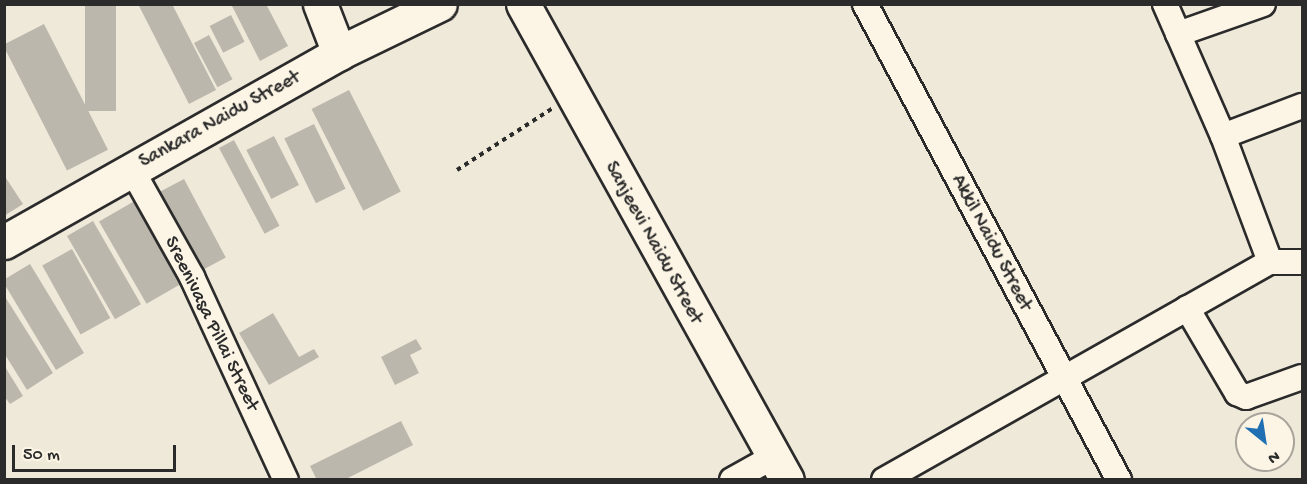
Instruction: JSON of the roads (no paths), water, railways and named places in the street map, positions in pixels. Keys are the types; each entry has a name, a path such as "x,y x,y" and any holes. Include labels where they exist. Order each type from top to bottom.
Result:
{"main road":[{"path":"320,4 339,53"},
{"name":"Sankara Naidu Street","path":"4,242 339,53 440,4"},
{"name":"Sanjeevi Naidu Street","path":"523,4 571,96 780,468"}],"street":[{"name":"Akkil Naidu Street","path":"865,4 1063,379 1119,480"},
{"path":"1165,4 1223,136 1270,262"},
{"path":"1178,34 1263,4"},
{"path":"1223,136 1302,106"},
{"name":"Sreenivasa Pillai Street","path":"132,170 192,277 286,480"},
{"path":"884,480 1270,262 1300,260"},
{"path":"1187,308 1237,393 1246,397 1302,377"},
{"path":"732,480 780,468"}]}
